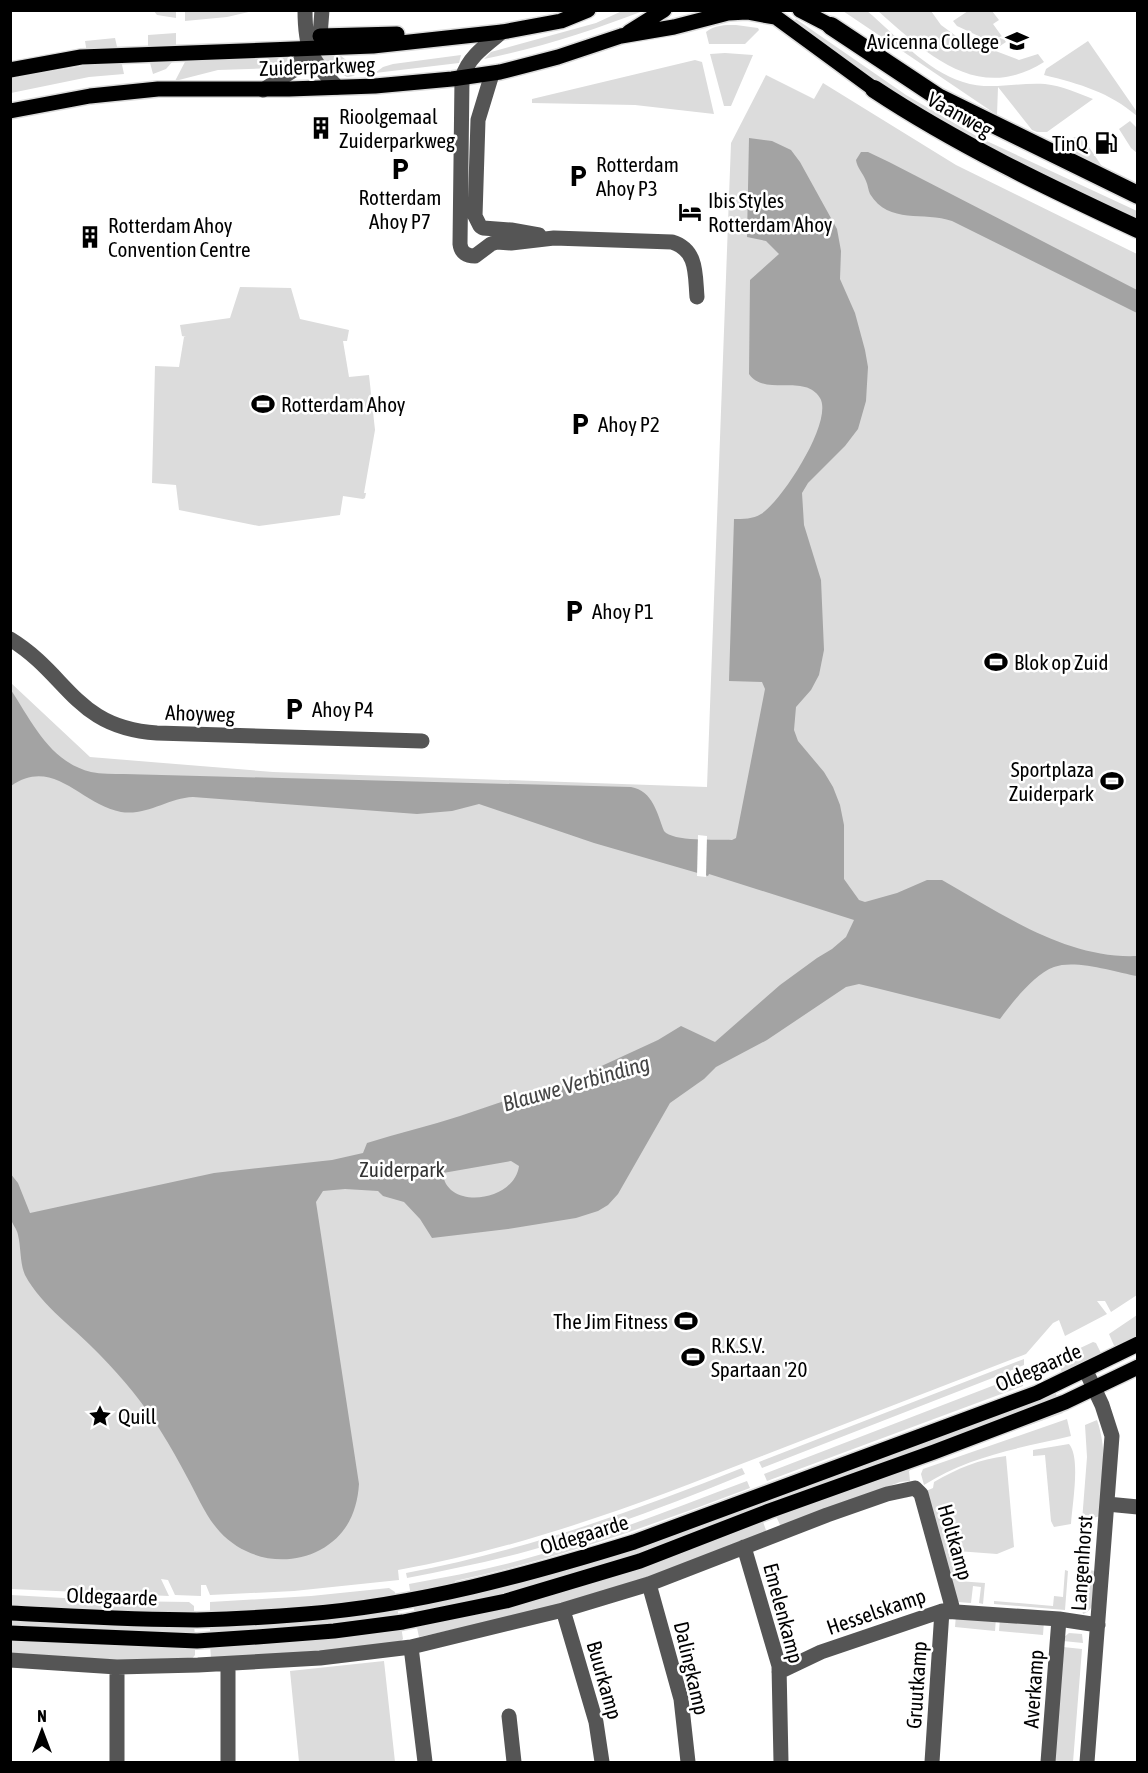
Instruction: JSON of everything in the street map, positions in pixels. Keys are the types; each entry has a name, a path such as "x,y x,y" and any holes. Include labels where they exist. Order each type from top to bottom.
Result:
{"highway":[{"name":"Vaanweg","path":"831,26 938,97 1137,195"},
{"name":"Vaanweg","path":"874,88 903,108 964,143 1137,229"},
{"path":"1021,139 1049,138"}],"main road":[{"name":"Zuiderparkweg","path":"10,70 81,57 373,46 502,32 561,21 588,10"},
{"path":"621,36 664,10"},
{"path":"800,10 831,26"},
{"path":"820,10 831,26"},
{"name":"Vaanweg","path":"621,36 674,27 728,13 770,14 874,88"},
{"path":"320,36 412,33 445,37"},
{"name":"Zuiderparkweg","path":"10,111 90,96 147,90 263,90 462,78 492,74 558,57 621,36"},
{"name":"Oldegaarde","path":"10,1613 197,1620 307,1614 400,1602 493,1582 634,1542 1037,1393 1086,1371 1137,1344"},
{"name":"Oldegaarde","path":"10,1633 197,1641 334,1631 403,1622 506,1601 640,1562 769,1511 945,1448 1094,1388 1137,1367"}],"street":[{"path":"305,10 305,37 309,48 318,68 337,87"},
{"path":"263,90 294,69 320,36 322,10"},
{"path":"502,32 475,55 462,78 460,249 470,256 480,254 491,244 497,242 511,243 554,238"},
{"path":"483,228 477,221 474,210 476,140 478,120 492,74"},
{"path":"460,234 470,227 511,230 554,238 676,244 686,250 693,259 697,297"},
{"name":"Ahoyweg","path":"10,639 32,656 87,710 105,721 132,730 157,733 422,741"},
{"name":"Langenhorst","path":"1086,1371 1102,1405 1112,1436 1087,1762"},
{"name":"Holtkamp","path":"744,1547 878,1497 915,1488 921,1494 948,1611"},
{"path":"1107,1504 1137,1506"},
{"path":"10,1660 117,1667 228,1664 320,1658 411,1647 563,1610 649,1584 744,1547"},
{"name":"Emelenkamp","path":"744,1547 779,1666 781,1762"},
{"name":"Dalingkamp","path":"649,1584 681,1699 688,1762"},
{"name":"Buurkamp","path":"563,1610 597,1722 602,1762"},
{"name":"Hesselskamp","path":"779,1672 821,1652 948,1611 1059,1619 1098,1625"},
{"name":"Gruutkamp","path":"932,1762 948,1611"},
{"name":"Averkamp","path":"1048,1762 1059,1619"},
{"path":"411,1647 425,1762"},
{"path":"228,1664 228,1762"},
{"path":"117,1667 117,1762"},
{"path":"510,1716 514,1762"}],"green space":[{"path":"185,10 253,11 227,17 185,21"},
{"path":"154,11 176,11 176,18 157,15"},
{"path":"622,11 643,11 565,38 484,59 491,52 596,23"},
{"path":"843,11 867,11 924,61 963,82 983,86 1045,84 1064,88 1093,99 1047,132 1037,132 1032,130 998,87 997,115"},
{"path":"878,11 931,11 941,25 956,36 1019,60 1038,54 1044,62 1020,74 997,78 975,76 935,57"},
{"path":"968,11 992,11 999,20 993,24 1006,42 1000,46 957,26 953,21"},
{"path":"796,19 906,95 978,137 1137,211 1137,221 1018,164 949,127 870,76 794,21"},
{"path":"736,25 759,30 745,44 709,44 706,32 720,26"},
{"path":"176,33 176,47 148,50 148,35"},
{"path":"115,38 118,51 87,53 85,41"},
{"path":"1088,41 1137,112 1137,116 1116,101 1094,90 1044,75 1046,69"},
{"path":"710,54 753,55 731,106 724,106"},
{"path":"461,55 459,63 375,73 393,64"},
{"path":"291,56 292,59 274,68 218,70 175,81 187,58"},
{"path":"318,56 341,56 358,69 354,76 347,77 324,65"},
{"path":"149,59 173,61 166,69 153,74"},
{"path":"121,60 124,74 89,77 11,93 11,78 88,65 88,62"},
{"path":"695,60 702,62 714,114 635,105 532,103 532,99"},
{"name":"Zuiderpark","path":"766,75 814,99 823,83 956,165 1137,254 1137,1295 1111,1312 1105,1301 1097,1301 1107,1314 1065,1336 1059,1320 1053,1323 1026,1354 628,1507 492,1549 398,1570 399,1580 294,1591 210,1595 206,1585 201,1585 201,1596 175,1595 168,1580 161,1579 169,1596 11,1589 11,683 90,757 273,772 707,787 731,143"},
{"path":"1130,121 1137,128 1137,153 1119,129"},
{"path":"1075,137 1083,138 1103,168 1058,144"},
{"name":"Rotterdam Ahoy","path":"240,287 291,288 300,319 349,330 347,341 343,341 349,377 369,375 375,430 365,498 343,496 340,515 259,526 179,510 176,485 152,483 155,366 179,367 184,337 186,337 182,336 180,325 230,318"},
{"path":"1137,1315 1137,1338 1116,1350 1109,1334"},
{"path":"1093,1342 1096,1343 1103,1357 1063,1375 1058,1362 1059,1358"},
{"path":"1024,1359 1024,1365 762,1468 759,1462"},
{"path":"1023,1374 1023,1386 767,1481 764,1474"},
{"path":"1054,1389 1058,1399 772,1506 768,1495"},
{"path":"1061,1407 1063,1413 914,1467 909,1471 910,1481 900,1482 781,1527 775,1514"},
{"path":"1067,1419 1071,1436 977,1460 924,1485 921,1474 923,1469"},
{"path":"1097,1420 1104,1456 1100,1516 1082,1521 1087,1457 1085,1425"},
{"path":"1069,1444 1075,1460 1071,1524 1054,1527 1051,1521 1045,1455 1033,1456 1033,1450"},
{"path":"1006,1456 1014,1547 997,1554 957,1551 955,1571 959,1572 958,1581 985,1583 983,1604 979,1603 981,1587 973,1586 971,1603 958,1602 926,1491 933,1488 934,1482 960,1469 978,1462"},
{"path":"742,1468 745,1474 583,1535 498,1559 407,1578 406,1573 492,1554 577,1529"},
{"path":"747,1481 750,1488 641,1528 568,1552 455,1581 456,1587 411,1596 409,1584 493,1567 550,1552"},
{"path":"754,1500 758,1512 581,1576 415,1616 413,1603"},
{"path":"762,1519 767,1533 648,1579 556,1607 419,1637 416,1623"},
{"path":"1079,1568 1095,1571 1094,1602 1083,1614 1077,1588"},
{"path":"1065,1570 1068,1571 1065,1610 994,1604 994,1601 1053,1606 1054,1596 1063,1597"},
{"path":"389,1588 395,1592 396,1599 210,1616 210,1602 311,1596"},
{"path":"11,1595 116,1601 189,1602 194,1606 194,1616 11,1609"},
{"path":"397,1606 399,1619 210,1636 210,1623"},
{"path":"956,1615 996,1618 995,1631 955,1627"},
{"path":"10,1617 194,1624 195,1637 11,1629"},
{"path":"1000,1618 1044,1621 1043,1635 999,1631"},
{"path":"401,1626 403,1639 400,1642 277,1656 211,1659 210,1644"},
{"path":"1069,1633 1082,1634 1083,1643 1063,1641"},
{"path":"10,1637 195,1644 195,1655 191,1660 119,1660 11,1654"},
{"path":"1063,1647 1082,1649 1073,1762 1053,1762"},
{"path":"384,1661 395,1762 299,1762 290,1671"}],"shaded area":[{"path":"749,138 772,141 791,150 800,162 837,229 841,251 840,279 855,313 868,367 866,401 858,429 845,446 808,483 802,493 804,525 821,580 824,650 819,675 811,690 796,707 794,730 798,741 824,772 840,805 844,825 844,879 859,900 865,902 897,893 927,880 942,880 1011,920 1060,942 1111,955 1137,956 1137,976 1084,965 1054,967 1031,982 1000,1019 859,984 846,987 767,1040 716,1067 704,1079 670,1103 618,1194 608,1205 598,1211 576,1218 432,1238 420,1219 404,1202 383,1196 378,1191 345,1189 323,1191 316,1202 359,1484 358,1495 353,1514 343,1531 320,1550 294,1559 267,1558 254,1554 241,1549 215,1526 169,1444 141,1402 91,1345 50,1308 32,1287 23,1271 18,1235 11,1219 10,1173 18,1183 30,1213 214,1173 332,1160 363,1153 367,1143 449,1120 535,1092 580,1084 595,1069 658,1040 681,1026 715,1042 780,985 846,937 854,920 709,874 708,876 594,843 479,804 452,811 417,814 193,797 131,813 107,808 67,785 41,776 26,778 11,786 11,690 43,739 53,750 77,767 91,772 631,787 638,789 649,798 664,831 669,835 695,839 732,840 736,838 765,689 762,682 729,681 734,519 751,518 761,514 781,494 813,442 822,409 820,398 805,387 765,384 756,381 749,374 750,280 779,254 766,241 747,237","holes":["511,1161 519,1166 514,1178 505,1188 480,1197 467,1197 455,1193 447,1185 443,1173"]},
{"path":"861,152 868,152 889,162 1137,290 1137,313 952,221 897,214 887,210 870,194 856,160"}],"pier":[{"path":"698,835 707,836 706,877 697,876"}],"place":[{"name":"Avicenna College","path":"1017,41"},
{"name":"Rioolgemaal Zuiderparkweg","path":"321,128"},
{"name":"TinQ","path":"1106,143"},
{"name":"Rotterdam Ahoy P7","path":"400,169"},
{"name":"Rotterdam Ahoy P3","path":"578,176"},
{"name":"Ibis Styles Rotterdam Ahoy","path":"690,212"},
{"name":"Rotterdam Ahoy Convention Centre","path":"90,237"},
{"name":"Rotterdam Ahoy","path":"263,404"},
{"name":"Ahoy P2","path":"580,424"},
{"name":"Ahoy P1","path":"574,611"},
{"name":"Blok op Zuid","path":"996,662"},
{"name":"Ahoy P4","path":"294,709"},
{"name":"Sportplaza Zuiderpark","path":"1112,781"},
{"name":"The Jim Fitness","path":"686,1321"},
{"name":"R.K.S.V. Spartaan '20","path":"693,1357"},
{"name":"Quill","path":"100,1416"}],"water label":[{"name":"Blauwe Verbinding","path":"576,1083"}]}
